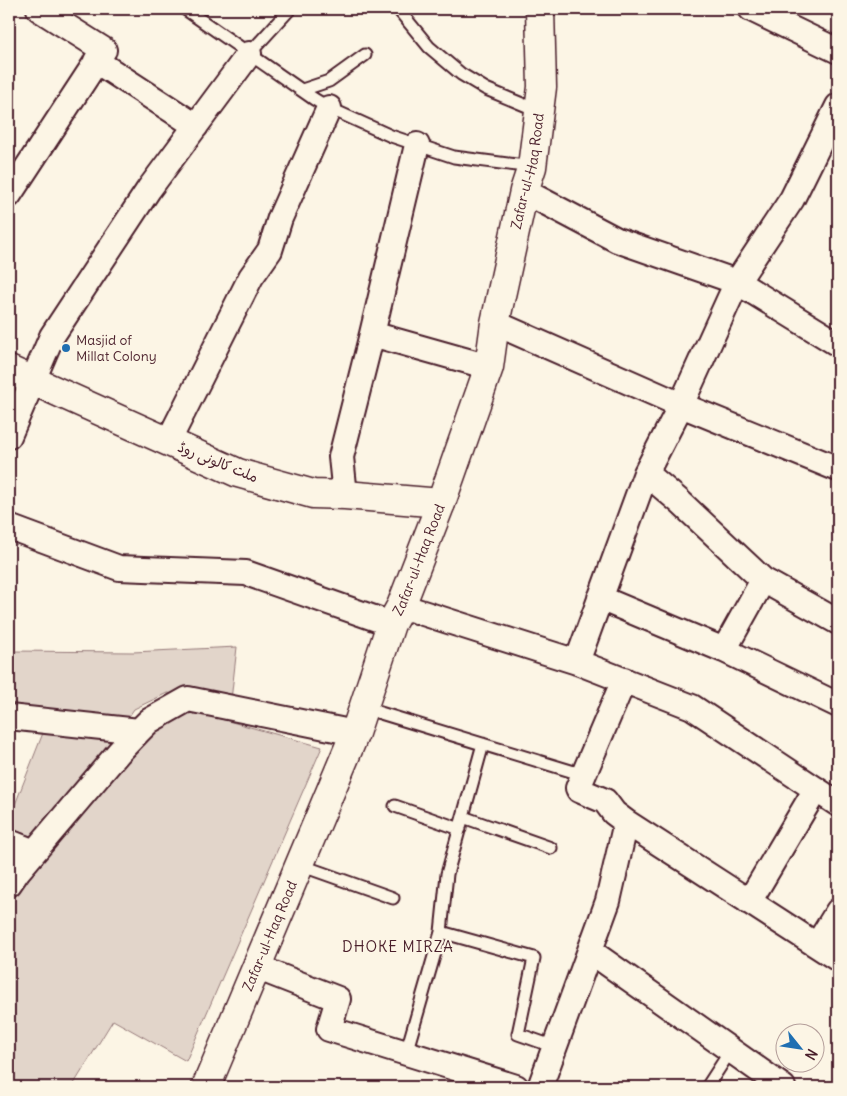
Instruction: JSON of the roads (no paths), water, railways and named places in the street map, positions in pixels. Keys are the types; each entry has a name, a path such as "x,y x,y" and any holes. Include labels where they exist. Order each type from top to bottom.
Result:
{"street":[{"path":"9,195 104,50 39,9"},
{"name":"Zafar-ul-Haq Road","path":"206,1087 355,733 396,615 441,504 489,367 495,323 528,179 539,111 542,87 540,9"},
{"path":"751,9 838,51"},
{"path":"9,436 21,376 52,336 149,189 250,54"},
{"path":"96,61 196,126"},
{"path":"577,662 646,473 681,405 737,282 830,142 838,106"},
{"path":"168,442 251,277 270,250 280,218 329,108"},
{"path":"345,495 340,456 372,334 417,145"},
{"path":"528,179 617,240 737,282 838,344"},
{"path":"495,323 681,405 838,469"},
{"path":"372,334 489,367"},
{"name":"ملت کالونی روڈ","path":"21,376 238,473 313,494 441,504"},
{"path":"646,473 764,580 838,622"},
{"path":"9,527 119,568 246,572 396,615 577,662 692,707 838,804"},
{"path":"724,650 764,580"},
{"path":"600,598 724,650 838,705"},
{"path":"624,680 578,788 579,790 605,801 614,813 626,822 838,959"},
{"path":"9,884 34,852 139,731 150,721 188,699 355,733"},
{"path":"9,717 139,731"},
{"path":"749,902 816,789"},
{"path":"548,1084 555,1047 608,901 626,822"},
{"path":"9,842 34,852"},
{"path":"817,946 838,911"},
{"path":"590,951 783,1087"},
{"path":"256,968 338,1000 329,1030 516,1087"}],"lane":[{"path":"185,9 329,108 391,136 528,179"},
{"path":"250,54 290,9"},
{"path":"398,9 428,47 461,74 486,90 539,111"},
{"path":"302,90 329,81 365,55"},
{"path":"364,708 584,775"},
{"path":"406,1053 441,932 447,874 483,744"},
{"path":"395,806 460,829"},
{"path":"463,817 551,848"},
{"path":"300,865 393,898"},
{"path":"441,932 534,958 518,1034 555,1047"},
{"path":"707,1087 731,1050"}],"place":[{"name":"Masjid of Millat Colony","path":"66,348"}],"district":[{"name":"DHOKE MIRZA","path":"398,947"}]}
